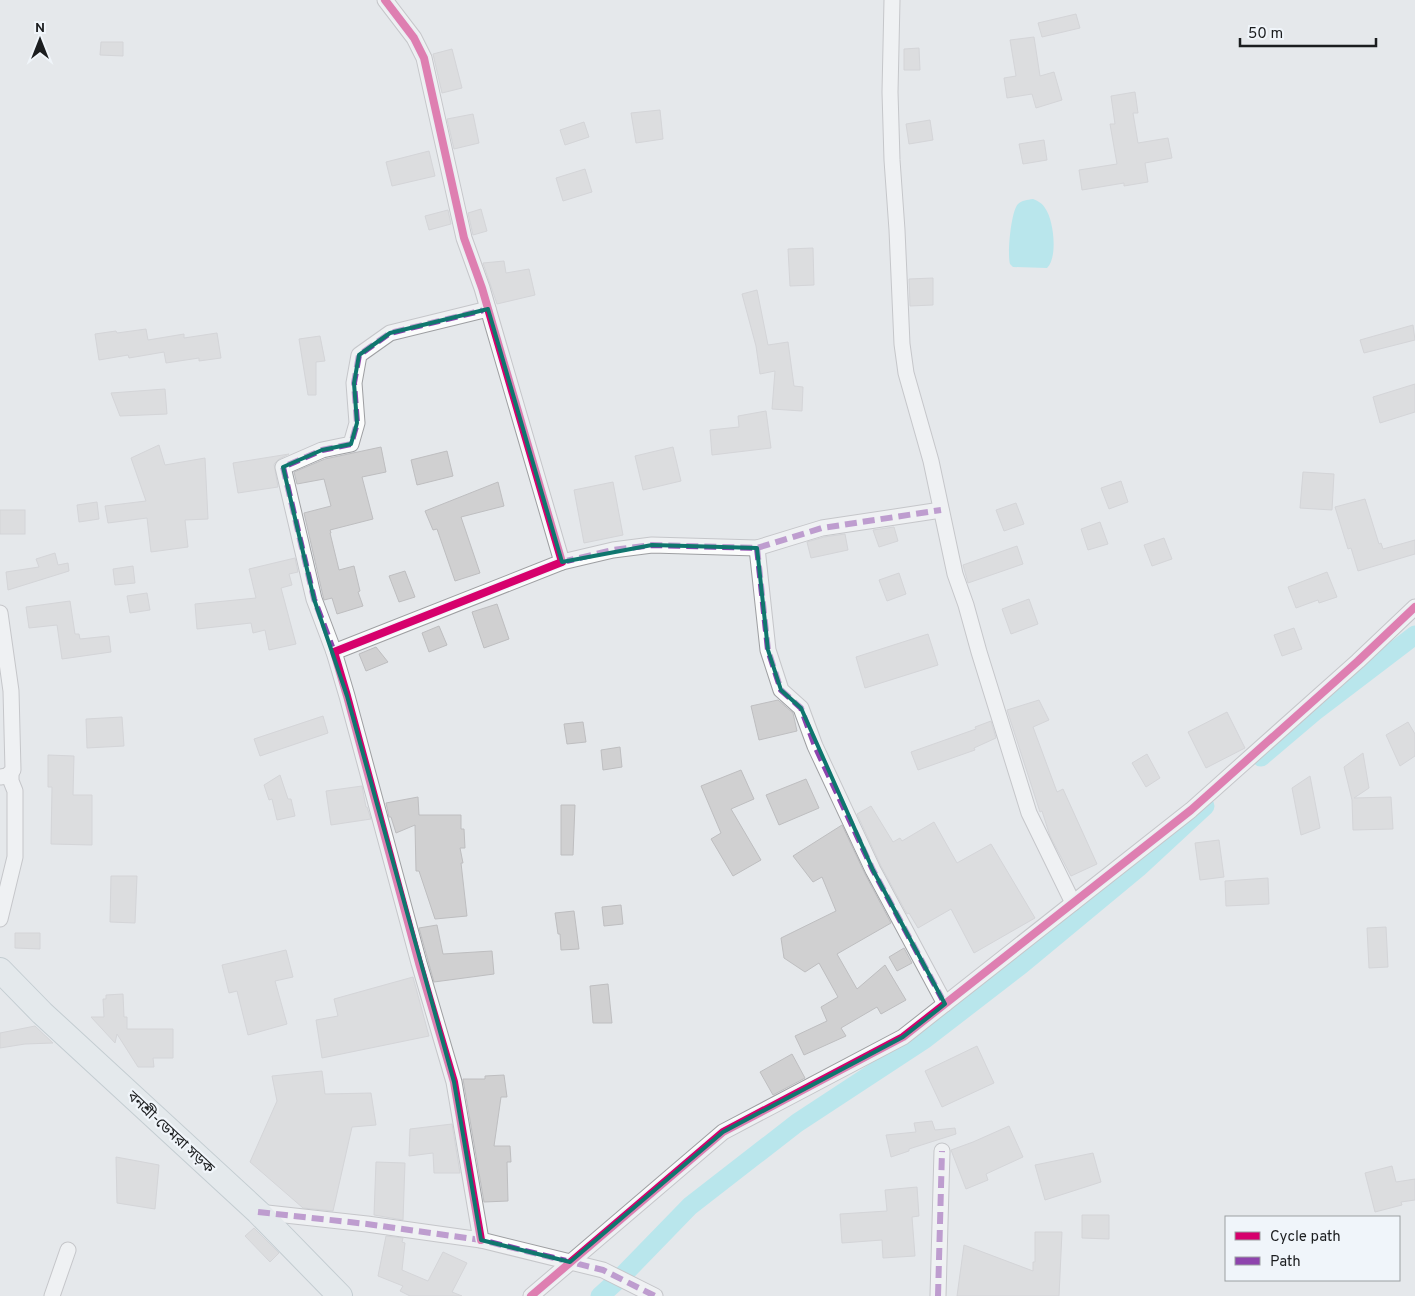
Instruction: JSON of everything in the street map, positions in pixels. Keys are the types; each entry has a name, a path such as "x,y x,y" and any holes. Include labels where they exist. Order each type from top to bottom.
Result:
{"main road":[{"name":"বনশ্রী-ডেমরা সড়ক","path":"0,970 42,1013 258,1212 340,1296"}],"street":[{"path":"385,0 414,38 424,58 464,238 488,310 562,562"},
{"path":"892,0 890,92 892,160 902,344 906,373 931,461 955,574 1030,813 1074,903"},
{"path":"481,1240 454,1082 419,963 347,696 334,652 314,599 283,467 322,450 351,444 357,424 354,383 359,356 390,333 488,310"},
{"path":"334,652 562,562 613,550 652,545 757,548 822,528 941,510"},
{"path":"757,548 768,650 781,690 801,708 815,746 873,870 945,1004"},
{"path":"531,1296 723,1132 903,1037 1191,810 1415,608"},
{"path":"0,613 11,691 13,770 6,776 16,791 16,857 0,919"},
{"path":"938,1296 942,1151"},
{"path":"258,1212 367,1224 481,1240 603,1270 655,1296"},
{"path":"52,1296 68,1250"}],"highlighted area":[{"path":"488,309 562,562 652,545 757,548 768,650 781,690 801,708 873,870 945,1004 903,1037 723,1132 570,1262 481,1240 454,1082 347,696 314,599 283,467 322,450 351,444 357,423 354,383 359,355 390,333"}],"water":[{"path":"1033,199 1043,205 1051,221 1054,239 1053,256 1047,268 1013,267 1010,264 1009,251 1013,215 1018,204 1025,200"}],"building":[{"path":"1076,14 1080,28 1042,37 1038,23"},
{"path":"1034,37 1040,76 1054,72 1062,100 1036,108 1032,94 1007,98 1004,78 1016,76 1010,40"},
{"path":"101,42 123,42 123,56 100,55"},
{"path":"919,48 920,70 904,70 904,49"},
{"path":"452,49 462,88 442,93 433,54"},
{"path":"1135,92 1138,113 1133,113 1138,143 1168,138 1172,158 1145,163 1148,182 1124,186 1124,183 1082,190 1079,170 1117,164 1110,124 1115,124 1111,96"},
{"path":"660,110 663,139 636,143 631,113"},
{"path":"473,114 479,143 454,149 447,119"},
{"path":"930,120 933,140 909,144 906,124"},
{"path":"584,122 589,137 565,145 560,130"},
{"path":"1044,140 1047,160 1023,164 1019,144"},
{"path":"429,151 435,176 392,186 386,162"},
{"path":"585,169 592,192 563,201 556,178"},
{"path":"481,209 487,231 473,235 468,213"},
{"path":"448,210 451,224 429,230 425,216"},
{"path":"813,248 814,285 790,286 788,249"},
{"path":"504,261 506,273 529,269 535,295 497,304 483,263"},
{"path":"933,278 933,305 910,306 909,279"},
{"path":"757,290 768,345 788,342 794,386 803,387 802,411 772,409 775,371 760,374 756,346 742,294"},
{"path":"1413,325 1415,340 1364,353 1360,340"},
{"path":"146,329 148,340 184,334 184,338 217,333 221,358 199,361 199,358 166,363 164,352 129,358 128,355 99,360 95,334"},
{"path":"320,336 325,361 316,362 316,395 308,395 299,339"},
{"path":"1415,384 1415,412 1380,423 1373,397"},
{"path":"165,389 167,414 120,416 111,393"},
{"path":"766,411 771,448 712,455 710,430 739,427 738,416"},
{"path":"159,445 165,465 205,458 208,519 185,520 188,547 151,552 147,518 108,523 105,506 146,501 131,458"},
{"path":"381,447 386,472 362,477 373,519 330,530 339,570 354,566 360,591 358,592 363,606 337,614 332,598 324,600 304,513 331,506 324,479 297,484 294,472 325,459"},
{"path":"673,447 681,481 643,490 635,456"},
{"path":"447,451 453,476 417,485 411,460"},
{"path":"289,454 274,464 278,487 238,493 233,463"},
{"path":"1303,472 1334,474 1332,510 1300,508"},
{"path":"1121,481 1128,502 1109,509 1101,488"},
{"path":"498,482 504,506 461,517 480,573 455,581 437,529 433,530 425,511"},
{"path":"613,482 623,535 584,543 574,490"},
{"path":"1365,499 1379,544 1381,543 1383,549 1415,540 1415,554 1358,571 1351,548 1348,549 1335,507"},
{"path":"97,502 99,519 79,522 77,505"},
{"path":"1016,503 1024,524 1004,531 996,510"},
{"path":"0,510 25,510 25,534 0,534"},
{"path":"1100,522 1108,544 1088,550 1081,529"},
{"path":"894,527 898,541 879,547 873,530"},
{"path":"845,534 848,550 811,558 807,542"},
{"path":"1164,538 1172,559 1152,566 1144,545"},
{"path":"1017,546 1023,564 968,583 963,565"},
{"path":"55,553 58,565 68,563 69,571 8,590 6,572 39,567 36,559"},
{"path":"295,558 298,572 289,574 292,585 281,588 296,644 269,650 265,630 253,633 251,623 197,629 195,604 256,598 249,569"},
{"path":"133,566 135,583 115,585 113,569"},
{"path":"405,571 415,597 399,602 389,576"},
{"path":"1327,572 1337,597 1319,603 1318,600 1296,608 1288,587"},
{"path":"899,573 906,594 887,601 879,580"},
{"path":"147,593 150,610 130,613 127,596"},
{"path":"1029,599 1038,624 1011,634 1002,609"},
{"path":"70,601 75,634 79,634 80,639 109,636 111,652 62,659 57,625 29,628 26,607"},
{"path":"497,604 509,639 484,648 472,612"},
{"path":"439,626 447,645 429,652 422,633"},
{"path":"1294,628 1302,649 1282,656 1274,635"},
{"path":"928,634 938,665 865,688 856,657"},
{"path":"376,647 388,662 366,671 359,654"},
{"path":"778,700 793,713 797,731 759,740 751,706"},
{"path":"1039,700 1049,720 1033,727 1057,792 1063,789 1097,864 1071,876 1050,836 1042,811 1040,812 1007,710"},
{"path":"1227,712 1245,748 1206,768 1188,732"},
{"path":"323,716 328,733 260,756 254,739"},
{"path":"122,717 124,746 87,748 86,719"},
{"path":"991,721 996,738 974,748 975,750 918,770 911,752 976,729 975,727"},
{"path":"583,722 586,742 567,744 564,724"},
{"path":"1408,722 1415,734 1415,756 1400,766 1386,735"},
{"path":"620,747 622,767 603,770 601,750"},
{"path":"1363,753 1369,788 1354,798 1391,797 1393,829 1353,830 1352,800 1344,767"},
{"path":"1147,754 1160,778 1146,787 1132,763"},
{"path":"48,755 74,756 73,795 92,795 92,845 51,844 52,787 48,787"},
{"path":"741,770 754,799 731,809 761,860 733,876 711,839 721,833 701,786"},
{"path":"280,775 288,799 291,799 295,816 277,820 272,799 269,800 264,785"},
{"path":"1310,776 1320,828 1301,835 1292,788"},
{"path":"806,779 819,808 779,825 766,795"},
{"path":"362,786 366,807 371,819 331,825 326,791"},
{"path":"418,797 419,815 461,815 461,829 464,829 465,848 460,848 467,916 435,919 419,871 416,871 415,825 396,833 391,817 389,817 386,803"},
{"path":"561,805 575,805 573,855 561,855"},
{"path":"871,806 893,842 900,838 902,841 934,822 957,863 991,844 1035,918 974,953 951,909 918,928 909,913 907,914 881,866 857,814"},
{"path":"842,825 891,923 837,954 857,989 885,965 906,1000 881,1014 877,1007 841,1028 846,1036 804,1055 795,1036 827,1021 821,1007 838,997 819,963 805,972 784,958 781,938 836,911 822,877 813,882 793,856"},
{"path":"1219,840 1224,877 1200,880 1195,843"},
{"path":"111,876 137,876 135,923 110,922"},
{"path":"1268,878 1269,904 1226,906 1225,881"},
{"path":"621,905 623,924 604,926 602,907"},
{"path":"574,911 579,949 561,950 560,934 558,934 555,913"},
{"path":"437,925 443,954 492,951 494,974 434,982 419,928"},
{"path":"1386,927 1388,967 1369,968 1367,928"},
{"path":"15,933 40,933 40,949 15,948"},
{"path":"904,948 912,963 897,971 889,957"},
{"path":"286,950 293,977 275,981 287,1024 248,1035 237,991 229,993 222,965"},
{"path":"413,977 429,1036 322,1058 316,1020 338,1016 334,999"},
{"path":"608,984 612,1023 593,1023 590,986"},
{"path":"123,994 124,1017 127,1017 127,1029 173,1029 173,1058 153,1058 154,1067 138,1067 117,1034 115,1043 91,1017 104,1017 103,999 106,999 106,995"},
{"path":"35,1026 53,1043 25,1044 0,1048 0,1033"},
{"path":"977,1046 994,1083 942,1107 925,1071"},
{"path":"792,1054 805,1078 773,1095 760,1072"},
{"path":"322,1071 325,1094 371,1093 376,1125 352,1127 333,1211 303,1208 250,1162 277,1101 272,1076"},
{"path":"504,1075 507,1097 501,1097 494,1146 510,1146 511,1162 507,1162 508,1201 484,1202 463,1079 485,1079 485,1076"},
{"path":"932,1121 935,1130 955,1128 956,1134 909,1149 909,1151 891,1157 886,1135 916,1132 914,1123"},
{"path":"452,1124 460,1173 434,1173 433,1153 409,1156 410,1129"},
{"path":"1009,1126 1023,1157 986,1174 988,1180 966,1189 951,1150"},
{"path":"1093,1153 1101,1182 1045,1200 1035,1165"},
{"path":"116,1157 159,1165 155,1209 117,1203"},
{"path":"376,1162 405,1163 403,1220 374,1215"},
{"path":"1392,1166 1396,1182 1415,1179 1415,1200 1401,1202 1402,1205 1375,1212 1365,1173"},
{"path":"917,1187 919,1216 912,1217 915,1256 883,1258 882,1240 842,1243 840,1214 887,1211 885,1190"},
{"path":"1082,1215 1109,1215 1109,1239 1082,1238"},
{"path":"254,1228 279,1253 270,1262 245,1236"},
{"path":"1035,1232 1062,1232 1059,1296 957,1296 964,1245 1033,1271 1033,1262 1035,1262"},
{"path":"386,1236 403,1238 402,1242 405,1243 402,1270 428,1281 443,1252 467,1263 452,1292 462,1296 410,1296 400,1291 403,1286 378,1276"}],"waterway":[{"path":"1261,757 1314,712 1415,635"},
{"path":"600,1296 690,1206 797,1123 925,1039 1021,965 1138,868 1205,806"}],"marked path":[{"path":"334,652 314,599 283,467 322,450 351,444 357,423 354,383 359,355 390,333 488,309"},
{"path":"562,562 613,550 652,545 757,548 822,528 941,510"},
{"path":"757,548 768,650 781,690 801,708 815,746 873,870 945,1004"},
{"path":"938,1296 942,1151"},
{"path":"258,1212 367,1224 481,1240 603,1270 655,1296"}],"cycle path":[{"path":"385,0 414,38 424,58 464,238 482,288 562,562 334,652 419,963 454,1082 481,1240"},
{"path":"531,1296 723,1132 903,1037 1191,810 1358,661 1415,607"}]}
